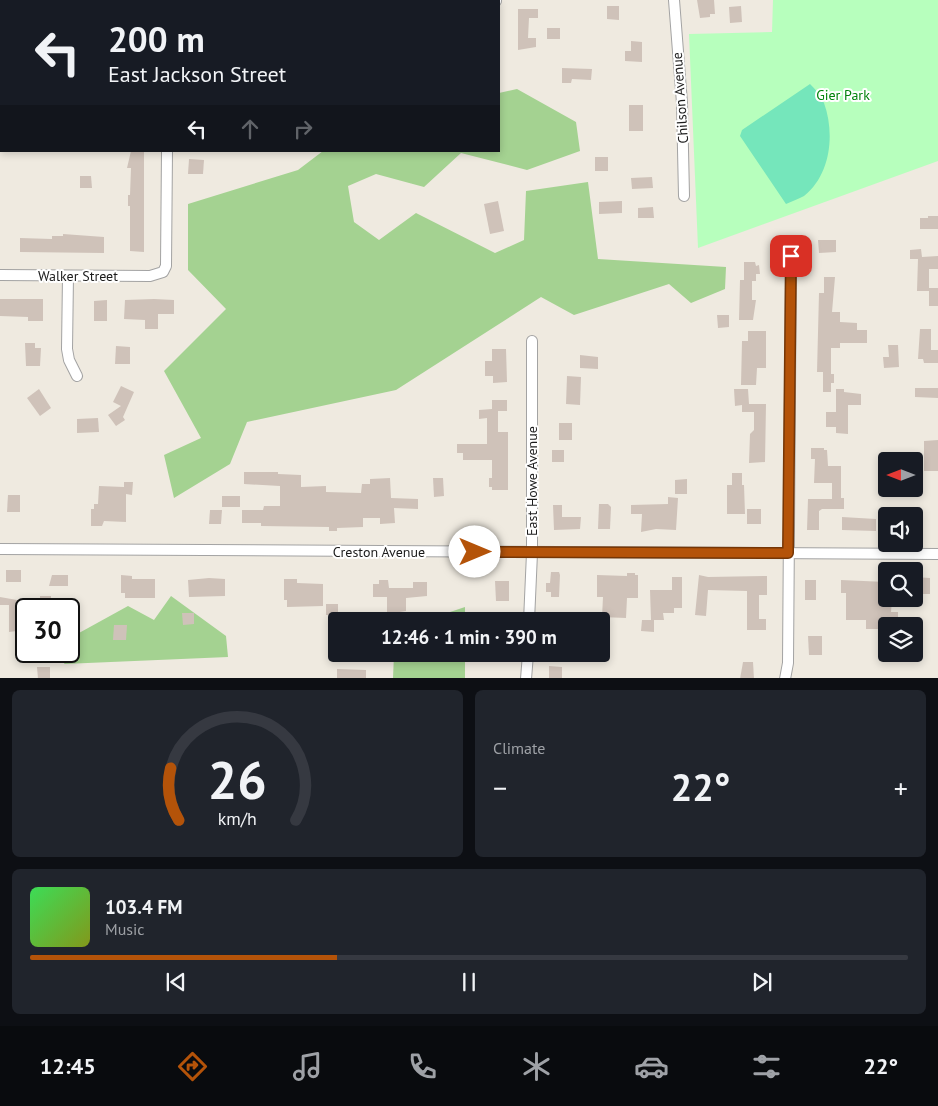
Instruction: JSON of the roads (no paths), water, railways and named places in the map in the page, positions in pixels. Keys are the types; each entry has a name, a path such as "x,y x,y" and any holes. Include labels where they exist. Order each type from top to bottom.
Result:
{"street":[{"name":"Chilson Avenue","path":"674,0 684,151 684,196"},
{"name":"Walker Street","path":"0,275 156,275 162,272 166,266 167,152"},
{"path":"785,678 788,663 791,256"},
{"path":"68,276 67,349 69,360 77,376"},
{"name":"East Howe Avenue","path":"529,612 532,553 532,341"},
{"name":"Creston Avenue","path":"0,549 938,554"},
{"path":"526,678 527,662"}],"park label":[{"name":"Gier Park","path":"843,95"}]}
